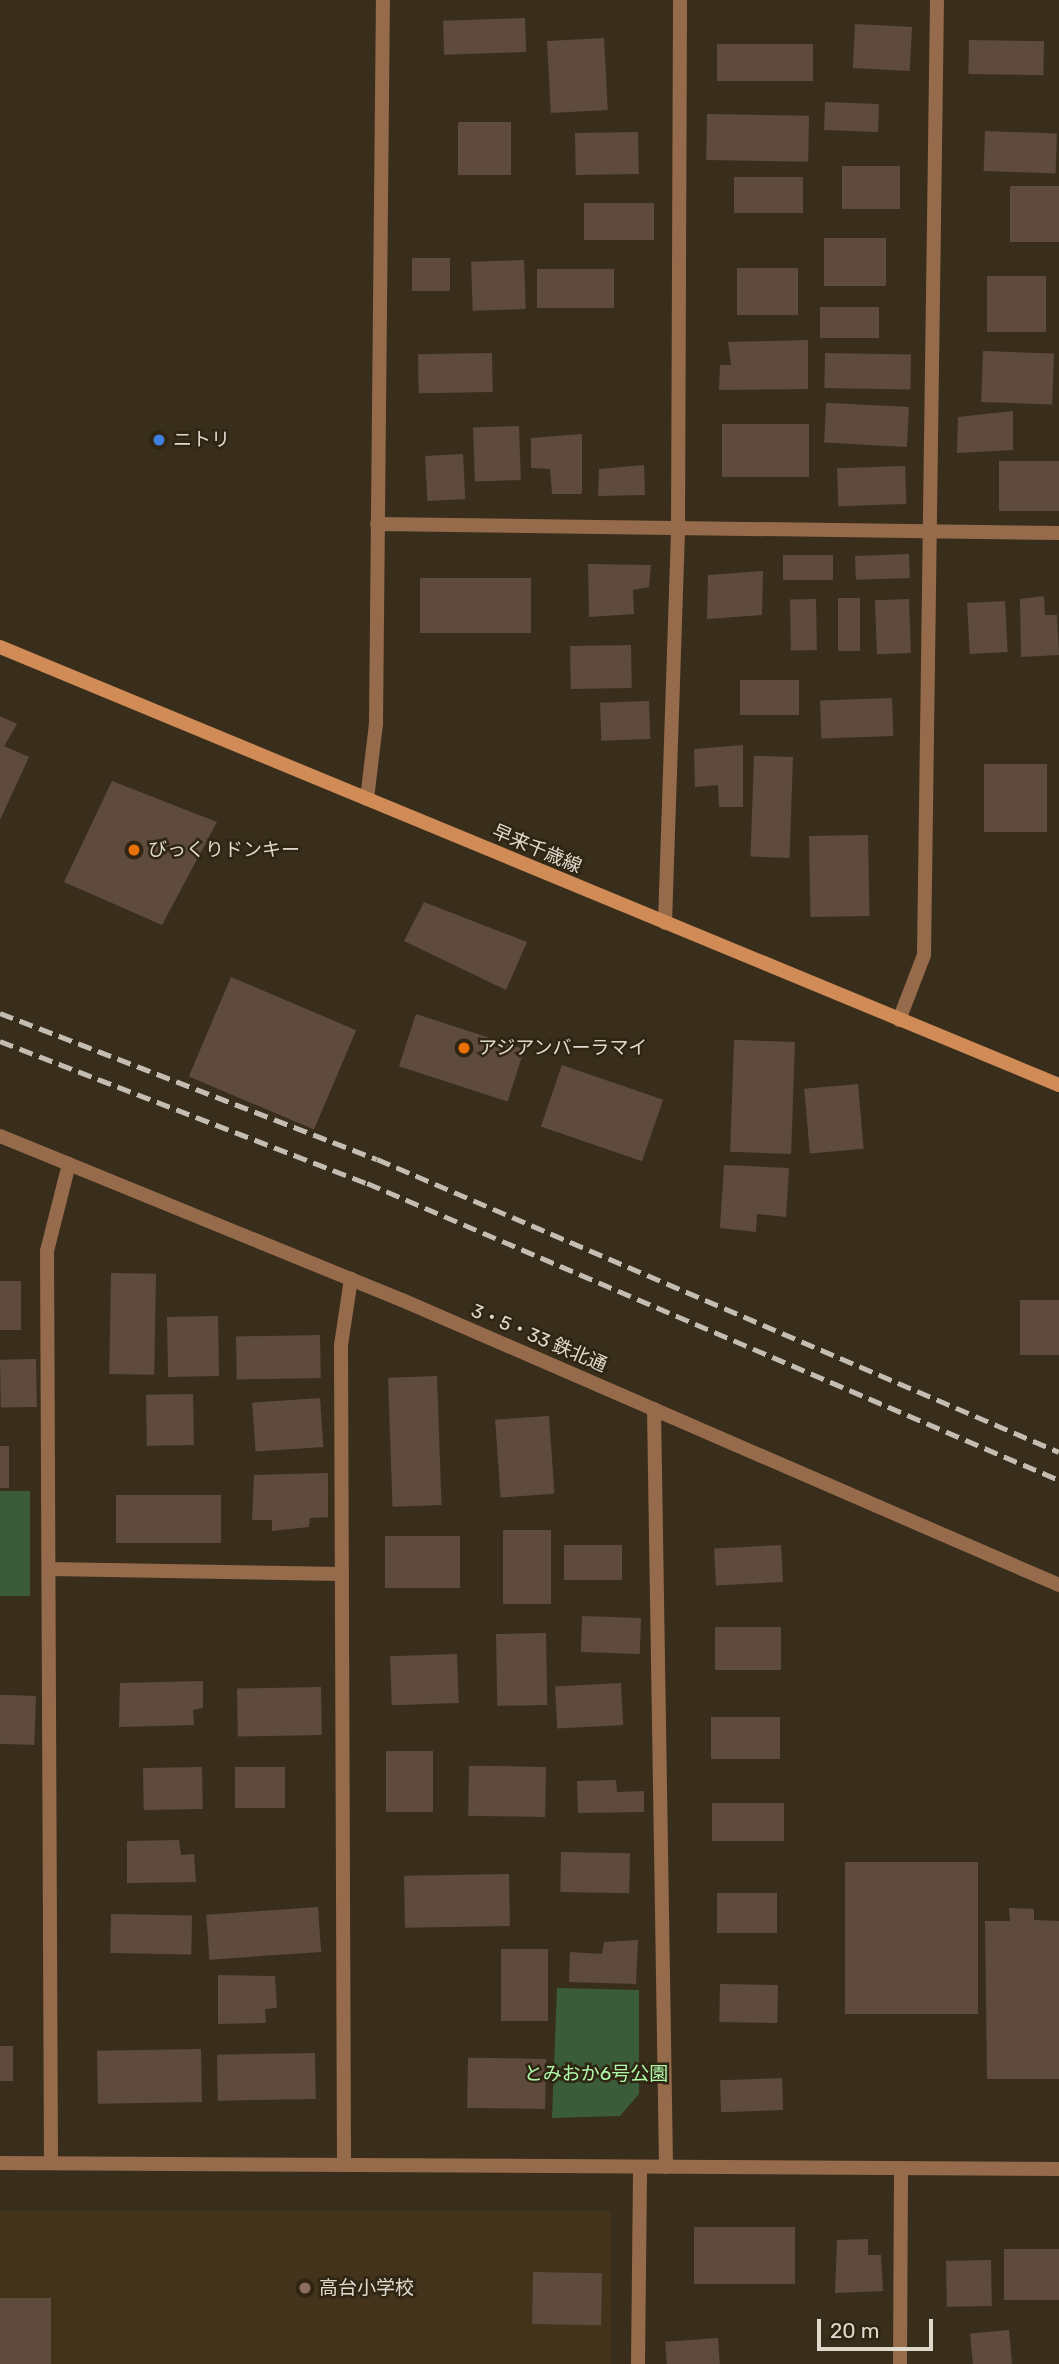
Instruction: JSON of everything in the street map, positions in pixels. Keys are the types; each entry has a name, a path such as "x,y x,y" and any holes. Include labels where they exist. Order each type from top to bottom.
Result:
{"main road":[{"name":"早来千歳線","path":"0,647 1059,1085"}],"street":[{"path":"367,799 376,723 383,0"},
{"path":"665,923 678,528 680,0"},
{"path":"899,1020 924,956 937,0"},
{"path":"377,524 1059,533"},
{"name":"3・5・33 鉄北通","path":"0,1136 351,1279 1059,1585"},
{"path":"51,2163 47,1251 69,1164"},
{"path":"344,2165 341,1345 351,1279"},
{"path":"654,1409 666,2167"},
{"path":"49,1569 342,1574"},
{"path":"0,2163 640,2169 1059,2169"},
{"path":"901,2168 901,2364"},
{"path":"638,2364 640,2169"}],"shaded area":[{"name":"高台小学校","path":"0,2211 611,2211 611,2364 0,2364"}],"green space":[{"path":"0,1491 30,1491 30,1596 0,1596"},
{"name":"とみおか6号公園","path":"557,1988 639,1990 639,2094 620,2116 552,2118"}],"building":[{"path":"525,18 526,52 444,55 443,21"},
{"path":"855,24 912,27 910,71 853,68"},
{"path":"604,38 608,110 551,113 547,41"},
{"path":"969,40 1044,41 1043,75 968,74"},
{"path":"717,44 813,44 813,81 717,81"},
{"path":"825,102 879,104 878,132 824,130"},
{"path":"707,114 809,116 808,162 706,160"},
{"path":"458,122 511,122 511,175 458,175"},
{"path":"985,131 1057,134 1056,173 984,171"},
{"path":"638,132 639,174 576,175 575,133"},
{"path":"842,166 900,166 900,209 842,209"},
{"path":"734,177 803,177 803,213 734,213"},
{"path":"1010,186 1059,186 1059,242 1010,242"},
{"path":"584,203 654,203 654,240 584,240"},
{"path":"824,238 886,238 886,286 824,286"},
{"path":"412,258 450,258 450,291 412,291"},
{"path":"524,260 526,309 473,311 471,262"},
{"path":"737,268 798,268 798,315 737,315"},
{"path":"537,269 614,269 614,308 537,308"},
{"path":"987,276 1046,276 1046,332 987,332"},
{"path":"820,307 879,307 879,338 820,338"},
{"path":"808,340 808,389 719,390 720,365 731,365 728,342"},
{"path":"983,351 1054,353 1052,404 981,402"},
{"path":"492,353 493,392 419,393 418,354"},
{"path":"825,353 911,355 910,389 824,388"},
{"path":"826,403 909,407 907,447 824,443"},
{"path":"1013,411 1013,450 957,453 958,417"},
{"path":"722,424 809,424 809,477 722,477"},
{"path":"519,426 521,480 475,482 473,428"},
{"path":"582,434 582,494 552,494 550,469 531,468 531,438"},
{"path":"463,454 465,499 427,501 425,456"},
{"path":"999,461 1059,461 1059,511 999,511"},
{"path":"644,465 645,495 598,496 599,469"},
{"path":"905,466 906,504 838,506 837,468"},
{"path":"909,554 910,578 856,580 855,556"},
{"path":"783,555 833,555 833,580 783,580"},
{"path":"588,564 651,565 649,587 633,590 634,614 589,617"},
{"path":"763,571 762,615 707,619 708,575"},
{"path":"420,578 531,578 531,633 420,633"},
{"path":"1044,596 1045,615 1057,615 1059,655 1021,657 1020,599"},
{"path":"838,598 860,598 860,651 838,651"},
{"path":"790,599 816,599 817,650 791,650"},
{"path":"909,599 911,653 877,654 875,600"},
{"path":"1005,601 1008,652 970,654 967,603"},
{"path":"631,645 632,688 571,689 570,646"},
{"path":"740,680 799,680 799,715 740,715"},
{"path":"892,698 893,736 821,738 820,701"},
{"path":"649,701 650,739 601,741 600,703"},
{"path":"0,716 17,724 4,746 29,757 0,820"},
{"path":"743,745 743,807 719,807 718,785 695,787 694,749"},
{"path":"754,756 793,757 789,858 750,857"},
{"path":"984,764 1047,764 1047,832 984,832"},
{"path":"112,781 217,822 162,925 64,882"},
{"path":"868,835 869,916 810,917 809,836"},
{"path":"424,902 527,942 506,990 404,941"},
{"path":"231,977 356,1030 314,1130 189,1076"},
{"path":"416,1014 524,1049 507,1102 399,1066"},
{"path":"734,1040 795,1042 791,1154 730,1152"},
{"path":"562,1065 663,1100 642,1161 541,1126"},
{"path":"858,1084 864,1149 810,1153 804,1089"},
{"path":"724,1165 789,1168 786,1217 757,1214 756,1232 720,1228"},
{"path":"111,1273 156,1274 154,1375 109,1374"},
{"path":"0,1281 21,1281 21,1330 0,1330"},
{"path":"1020,1300 1059,1300 1059,1355 1020,1355"},
{"path":"218,1316 219,1376 168,1377 167,1317"},
{"path":"320,1335 321,1378 237,1379 236,1336"},
{"path":"36,1359 37,1407 1,1408 0,1360"},
{"path":"437,1376 442,1505 393,1507 388,1378"},
{"path":"193,1394 194,1445 147,1446 146,1395"},
{"path":"320,1398 323,1447 256,1452 252,1403"},
{"path":"549,1416 554,1494 501,1498 495,1420"},
{"path":"0,1446 9,1446 9,1488 0,1488"},
{"path":"328,1473 328,1517 310,1518 309,1527 272,1531 272,1520 252,1520 254,1475"},
{"path":"116,1495 221,1495 221,1543 116,1543"},
{"path":"503,1530 551,1530 551,1604 503,1604"},
{"path":"385,1536 460,1536 460,1588 385,1588"},
{"path":"564,1545 622,1545 622,1580 564,1580"},
{"path":"781,1545 783,1582 716,1585 714,1549"},
{"path":"582,1616 641,1618 640,1654 581,1652"},
{"path":"715,1627 781,1627 781,1670 715,1670"},
{"path":"546,1633 547,1705 497,1706 496,1634"},
{"path":"457,1654 459,1703 392,1705 390,1656"},
{"path":"203,1681 203,1708 193,1710 194,1725 119,1727 120,1683"},
{"path":"621,1683 623,1725 557,1728 555,1686"},
{"path":"321,1687 322,1735 238,1736 237,1688"},
{"path":"0,1695 36,1696 34,1745 0,1744"},
{"path":"711,1717 780,1717 780,1759 711,1759"},
{"path":"386,1751 433,1751 433,1812 386,1812"},
{"path":"469,1766 546,1767 545,1817 468,1816"},
{"path":"202,1767 203,1809 144,1810 143,1768"},
{"path":"235,1767 285,1767 285,1808 235,1808"},
{"path":"616,1780 617,1792 644,1791 644,1812 578,1813 577,1781"},
{"path":"712,1803 784,1803 784,1841 712,1841"},
{"path":"179,1840 181,1855 194,1854 196,1882 127,1883 127,1841"},
{"path":"561,1852 630,1853 629,1893 560,1892"},
{"path":"845,1862 978,1862 978,2014 845,2014"},
{"path":"509,1874 510,1926 405,1928 404,1876"},
{"path":"717,1893 777,1893 777,1933 717,1933"},
{"path":"318,1907 321,1952 209,1960 206,1915"},
{"path":"1009,1908 1034,1909 1034,1920 1059,1921 1059,2079 987,2079 985,1921 1010,1921"},
{"path":"111,1914 192,1915 191,1954 110,1953"},
{"path":"638,1940 636,1984 569,1982 570,1952 602,1954 604,1942"},
{"path":"501,1949 548,1949 548,2021 501,2021"},
{"path":"218,1975 275,1976 277,2008 265,2009 266,2023 218,2024"},
{"path":"720,1984 778,1985 777,2023 719,2022"},
{"path":"0,2046 13,2046 13,2081 0,2081"},
{"path":"201,2049 202,2102 98,2104 97,2051"},
{"path":"315,2053 316,2099 218,2101 217,2055"},
{"path":"468,2058 546,2059 545,2109 467,2108"},
{"path":"782,2078 783,2110 721,2112 720,2080"},
{"path":"694,2227 795,2227 795,2284 694,2284"},
{"path":"868,2239 868,2255 881,2255 883,2291 835,2293 837,2240"},
{"path":"1004,2249 1059,2249 1059,2300 1004,2300"},
{"path":"991,2260 992,2306 947,2307 946,2261"},
{"path":"533,2272 602,2273 601,2325 532,2324"},
{"path":"0,2298 51,2298 51,2364 0,2364"},
{"path":"1009,2330 1012,2364 973,2364 970,2333"},
{"path":"718,2338 720,2364 667,2364 665,2342"}],"railway":[{"path":"0,1013 377,1159 1059,1452"},
{"path":"0,1041 367,1183 1059,1480"}],"place":[{"name":"ニトリ","path":"159,440"},
{"name":"びっくりドンキー","path":"134,850"},
{"name":"アジアンバーラマイ","path":"464,1048"},
{"name":"高台小学校","path":"305,2288"}]}
